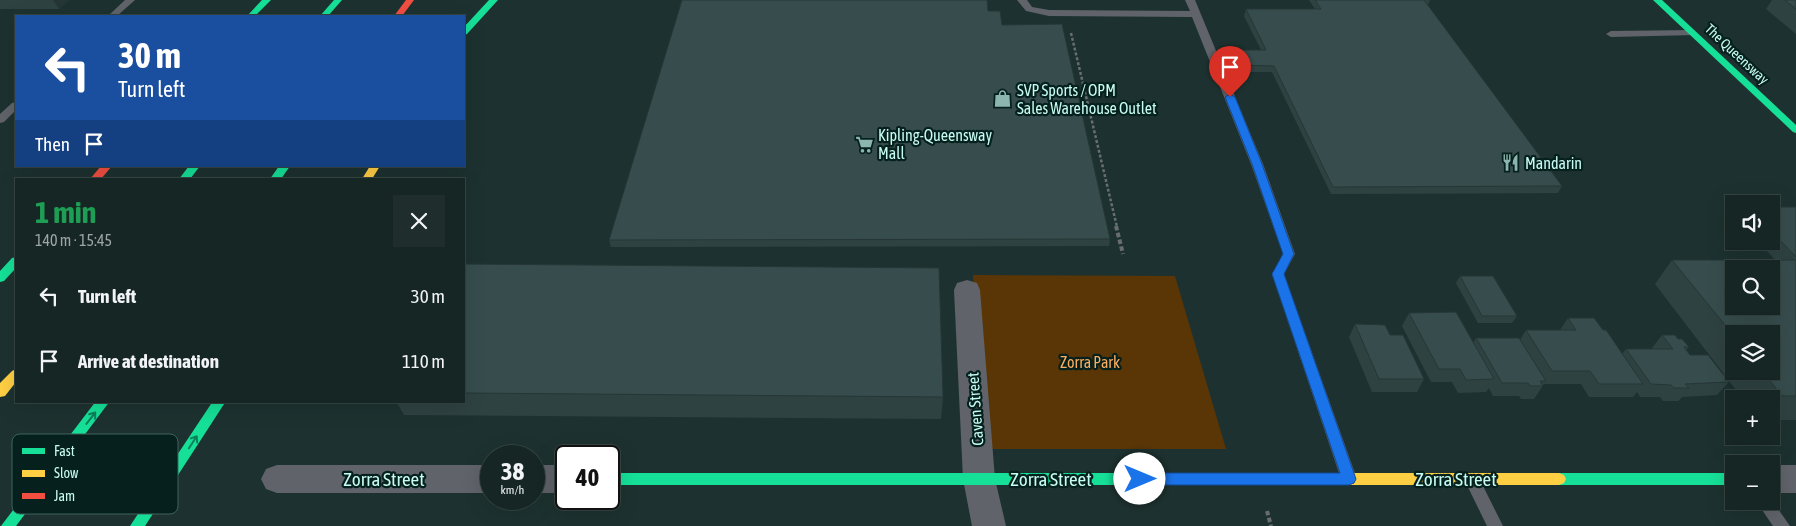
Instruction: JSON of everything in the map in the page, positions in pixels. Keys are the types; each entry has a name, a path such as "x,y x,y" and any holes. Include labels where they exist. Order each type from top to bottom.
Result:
{"main road":[{"path":"252,15 267,0"},
{"path":"325,15 338,0"},
{"path":"399,15 410,0"},
{"path":"465,30 483,0"},
{"path":"465,31 494,0"},
{"name":"The Queensway","path":"1657,0 1796,130"},
{"path":"96,178 106,167"},
{"path":"185,178 193,167"},
{"path":"276,178 284,167"},
{"path":"368,178 374,167"},
{"path":"0,278 15,262"},
{"path":"0,392 15,375"},
{"path":"79,434 102,403"},
{"path":"178,464 219,403"},
{"name":"Zorra Street","path":"620,479 1725,479"},
{"path":"8,526 17,514"},
{"path":"137,526 145,514"}],"street":[{"name":"Caven Street","path":"967,290 980,479 990,526"},
{"name":"Zorra Street","path":"277,479 480,479"},
{"path":"1780,479 1796,479"}],"lane":[{"path":"113,15 130,0"},
{"path":"1022,0 1022,4 1028,9 1049,13 1196,14"},
{"path":"1190,0 1257,164 1289,254 1278,274 1349,479"},
{"path":"1611,34 1692,33"},
{"path":"0,120 15,106"},
{"path":"1472,479 1494,526"},
{"path":"1770,510 1782,526"}],"path":[{"path":"1070,28 1123,254"}],"green space":[{"name":"Zorra Park","path":"973,275 1175,276 1226,449 985,449"}],"building":[{"name":"Kipling-Queensway Mall","path":"682,0 987,0 988,11 1000,11 1002,25 1062,24 1110,239 609,240"},
{"path":"1315,0 1424,0 1562,186 1333,187 1274,66 1234,65 1227,50 1266,50 1246,9 1321,9"},
{"path":"1785,0 1796,0 1796,9"},
{"path":"1780,207 1796,207 1796,257 1780,240"},
{"path":"1672,260 1725,260 1725,315 1780,315 1780,260 1796,260 1796,396 1782,396 1780,390 1777,390 1769,380 1780,380 1780,325 1725,325"},
{"path":"465,264 939,268 943,397 465,393"},
{"path":"1460,276 1493,276 1517,316 1482,316"},
{"path":"1456,312 1494,379 1466,380 1460,369 1439,369 1409,313"},
{"path":"1568,318 1594,318 1603,330 1606,330 1643,384 1599,384 1590,371 1552,371 1526,330 1576,330"},
{"path":"1355,324 1385,325 1390,335 1403,335 1424,379 1379,379"},
{"path":"1662,335 1675,335 1678,339 1682,339 1689,347 1684,347 1690,355 1708,355 1725,377 1725,380 1729,382 1685,384 1689,388 1674,388 1671,385 1651,384 1626,349 1673,349"},
{"path":"1476,338 1519,338 1546,381 1540,381 1543,386 1530,386 1528,383 1502,383"}],"traffic: fast":[{"path":"252,15 267,0"},
{"path":"325,15 338,0"},
{"path":"465,31 494,0"},
{"path":"1657,0 1796,130"},
{"path":"185,178 194,167"},
{"path":"276,178 284,167"},
{"path":"0,278 15,262"},
{"path":"79,434 102,403"},
{"path":"178,464 219,403"},
{"path":"620,479 1228,479"},
{"path":"1559,479 1725,479"},
{"path":"8,526 17,514"},
{"path":"137,526 145,514"}],"traffic: slow":[{"path":"368,178 374,167"},
{"path":"0,392 15,375"},
{"path":"1228,479 1559,479"}],"traffic: jam":[{"path":"399,15 410,0"},
{"path":"96,178 106,167"}],"place":[{"name":"SVP Sports / OPM Sales Warehouse Outlet","path":"1003,99"},
{"name":"Kipling-Queensway Mall","path":"864,144"},
{"name":"Mandarin","path":"1511,163"}],"route":[{"path":"1140,479 1349,479 1278,274 1289,254 1257,164 1230,97"}]}
